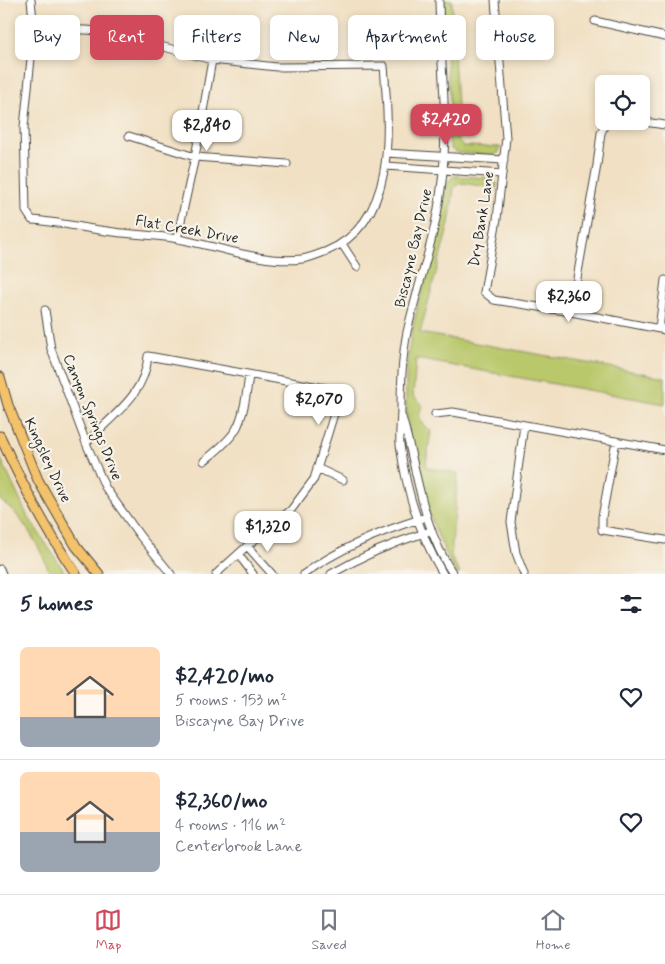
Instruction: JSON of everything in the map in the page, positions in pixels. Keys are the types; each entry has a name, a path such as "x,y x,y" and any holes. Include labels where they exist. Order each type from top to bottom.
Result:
{"main road":[{"name":"Kingsley Drive","path":"0,377 8,405 38,480 76,546 99,574"},
{"path":"0,436 30,500 76,574"}],"street":[{"path":"31,0 33,15"},
{"name":"Biscayne Bay Drive","path":"439,0 439,31 445,101 443,170 434,233 407,334 402,367 399,428 400,445 407,480 443,574"},
{"name":"Dry Bank Lane","path":"494,0 506,138 484,292 494,300 571,312"},
{"path":"595,21 665,37"},
{"path":"80,30 109,32 174,50"},
{"name":"Flat Creek Drive","path":"31,60 24,127 26,211 32,220 59,222 112,232 177,239 272,259 301,259 318,255 342,244 355,233 374,207 386,166 387,112 384,66 277,68 212,60"},
{"path":"177,239 195,157 212,60"},
{"path":"650,123 665,126"},
{"path":"603,130 571,312 662,329 665,280"},
{"path":"129,136 195,157 286,164"},
{"path":"386,153 504,160"},
{"path":"386,166 502,174"},
{"path":"342,244 358,267"},
{"name":"Canyon Springs Drive","path":"45,310 51,349 86,443 105,487 140,536 171,574"},
{"path":"86,443 137,392 148,368 148,356 341,391 314,480 291,510 216,574"},
{"path":"204,461 220,449 236,430 246,401 249,374"},
{"path":"435,414 453,412 665,450"},
{"path":"524,425 511,522 516,553 524,574"},
{"path":"616,441 602,517 602,530 665,540"},
{"path":"317,468 343,480"},
{"path":"304,574 344,549 379,533 422,518"},
{"path":"332,574 364,556 427,532"},
{"name":"Biscayne Bay Drive","path":"427,532 453,574"},
{"path":"247,546 272,574"},
{"path":"238,554 253,574"},
{"path":"0,569 2,574"}],"green space":[{"path":"444,0 452,0 452,15 444,15"},
{"path":"447,60 454,60 458,141 463,146 500,147 499,152 495,155 459,153 451,149 449,139 450,106"},
{"path":"454,176 489,178 497,183 497,188 460,183 454,188 449,224 420,333 665,377 665,404 416,359 413,396 423,405 420,413 421,420 431,431 426,464 428,468 458,473 451,556 460,574 456,574 442,546 421,487 408,426 406,394 407,363 414,319 438,233 444,194 450,180"},
{"path":"0,457 27,515 66,574 50,574 42,554 30,533 16,514 0,500"}]}
